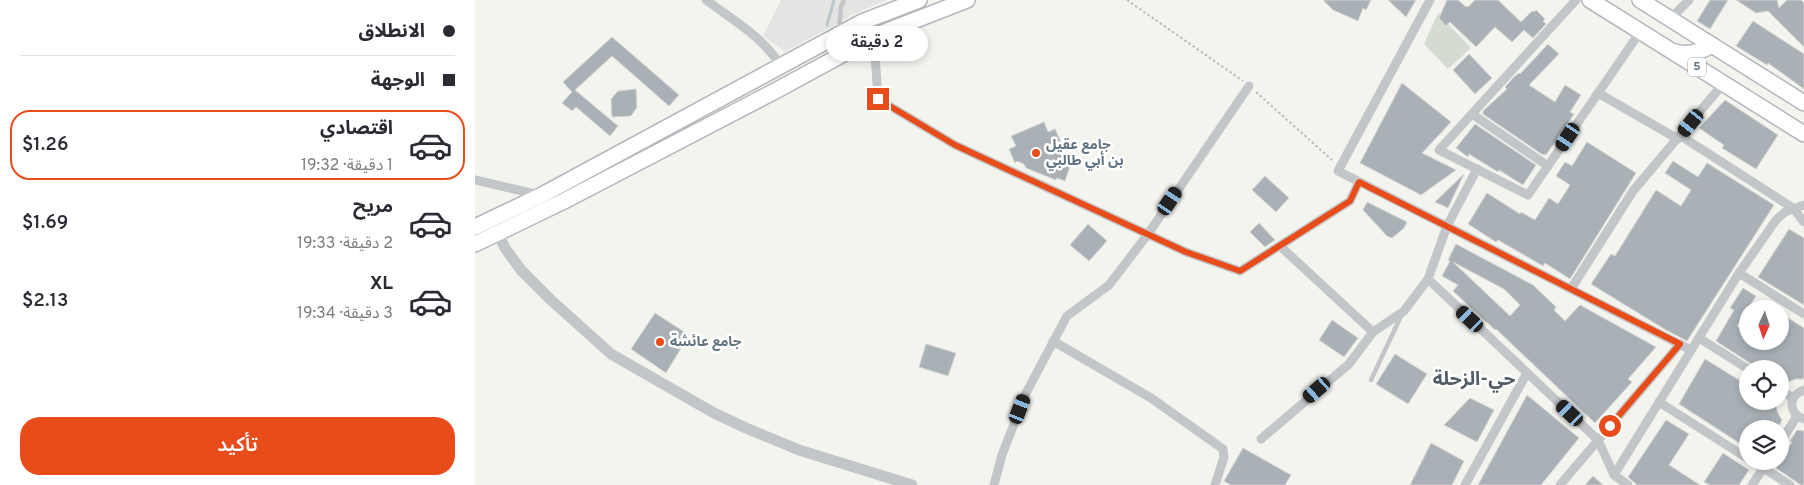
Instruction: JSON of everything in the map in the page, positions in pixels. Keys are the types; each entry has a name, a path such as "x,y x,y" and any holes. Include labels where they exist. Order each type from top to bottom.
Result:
{"main road":[{"path":"475,244 494,226 542,196 862,22 919,0"},
{"path":"475,227 494,226 573,196 874,38 967,0"},
{"name":"5","path":"1590,0 1804,134"},
{"name":"5","path":"1640,0 1804,103"},
{"path":"1669,50 1680,54 1691,54 1702,51 1712,45"}],"street":[{"path":"706,0 757,37 775,56 781,66"},
{"path":"1430,0 1338,171 1691,350"},
{"path":"1576,0 1439,150 1528,195 1640,32"},
{"path":"1670,19 1689,0"},
{"path":"874,38 878,99 955,145 1186,252 1240,271 1350,201 1359,182"},
{"path":"1571,289 1633,191 1723,84"},
{"path":"994,485 1002,455 1026,393 1067,316 1109,285 1148,234 1249,86"},
{"path":"1598,93 1679,138 1793,208 1804,222"},
{"path":"1472,114 1547,166"},
{"path":"1261,439 1349,364 1373,332 1403,311 1428,279 1447,226 1477,169"},
{"path":"475,180 542,196"},
{"path":"1614,475 1739,273 1776,220 1785,212 1804,205"},
{"path":"494,226 505,248 521,270 611,354 714,413 746,428 799,450 912,485"},
{"path":"1280,246 1373,332"},
{"path":"1739,273 1804,314"},
{"path":"1428,279 1598,440 1614,475 1628,485"},
{"path":"1699,338 1739,363"},
{"path":"1053,341 1151,398 1223,449 1224,457 1215,485"},
{"path":"1560,485 1680,344"},
{"path":"1465,485 1527,373"},
{"path":"1789,432 1801,418 1792,408 1793,398 1804,390"},
{"path":"1789,396 1793,398"},
{"path":"1659,402 1739,453"},
{"path":"1752,485 1762,470"},
{"path":"1771,470 1790,485"}],"lane":[{"path":"839,36 841,7 844,0"},
{"path":"1371,380 1403,311"}],"path":[{"path":"1127,0 1249,86 1331,158 1338,171"}],"shaded area":[{"path":"781,0 887,0 854,14 785,52 763,36"},
{"path":"1438,13 1471,48 1448,69 1424,44"}],"building":[{"path":"1323,0 1371,0 1366,10 1363,8 1358,21 1333,10"},
{"path":"1388,0 1416,0 1406,17"},
{"path":"1447,0 1458,0 1468,7 1475,0 1498,0 1521,22 1532,11 1536,10 1545,19 1543,21 1546,24 1533,38 1524,30 1512,42 1495,27 1476,47 1450,22 1446,26 1439,18"},
{"path":"1710,0 1728,0 1710,29 1697,21"},
{"path":"1736,0 1777,0 1779,8 1787,0 1801,0 1804,3 1804,47 1768,11 1756,13"},
{"path":"1753,21 1804,54 1804,89 1768,63 1767,65 1736,46"},
{"path":"612,37 679,95 669,106 612,56 575,90 618,126 610,136 576,107 572,111 562,103 572,92 563,82"},
{"path":"1548,44 1559,54 1529,85 1555,102 1565,85 1581,95 1570,112 1574,114 1546,155 1543,155 1483,114 1483,111 1507,89 1505,87 1514,77 1520,74"},
{"path":"1469,54 1492,78 1475,94 1453,70"},
{"path":"1402,83 1451,122 1422,153 1456,170 1421,195 1360,163"},
{"path":"636,89 637,107 631,116 612,117 611,99 618,91"},
{"path":"1725,100 1778,135 1756,169 1722,148 1724,145 1699,128"},
{"name":"جامع عقيل بن أبي طالبي","path":"1044,122 1048,132 1055,129 1061,142 1057,144 1067,165 1070,166 1065,181 1057,178 1056,180 1026,168 1024,164 1017,161 1015,163 1009,149 1016,146 1011,136"},
{"path":"1475,124 1536,165 1523,185 1469,154 1468,157 1456,148"},
{"path":"1587,142 1636,173 1570,279 1545,263 1543,266 1498,240 1496,242 1468,224 1487,193 1520,214 1521,212 1535,220 1549,198 1558,204 1570,185 1556,176 1565,162 1572,166"},
{"path":"1673,161 1698,177 1707,163 1774,205 1687,341 1591,284 1611,254 1615,256 1656,190 1681,206 1691,190 1665,173"},
{"path":"1464,174 1448,208 1435,202"},
{"path":"1265,176 1289,198 1276,212 1252,190"},
{"path":"1367,202 1407,222 1404,228 1392,238 1387,236 1363,210"},
{"path":"1259,223 1275,240 1265,247 1250,232"},
{"path":"1088,224 1107,241 1089,261 1070,245"},
{"path":"1789,229 1804,238 1804,305 1758,277"},
{"path":"1456,244 1533,285 1556,307 1554,310 1565,321 1580,305 1656,347 1628,379 1632,382 1595,423 1453,291 1458,285 1442,276 1450,261 1448,260","holes":["1453,262 1504,289 1520,305 1510,316"]},
{"path":"1743,288 1756,296 1753,300 1739,300 1739,323 1737,326 1739,327 1739,350 1789,350 1789,319 1804,328 1804,379 1795,379 1789,382 1789,360 1745,360 1716,341 1734,310 1730,308"},
{"name":"جامع عائشة","path":"655,313 689,335 666,373 631,349"},
{"path":"1332,320 1358,338 1344,357 1319,340"},
{"path":"926,344 956,353 948,376 919,367"},
{"path":"1395,354 1427,374 1408,404 1376,384"},
{"path":"1705,359 1739,380 1739,410 1777,410 1782,420 1739,420 1739,443 1679,404"},
{"path":"1527,395 1579,438 1541,485 1478,485"},
{"path":"1470,398 1494,410 1477,442 1444,425"},
{"path":"1666,420 1689,434 1669,465 1700,485 1637,485 1628,477"},
{"path":"1797,430 1804,431 1804,485 1801,485 1779,470 1789,470 1789,447 1792,442 1790,441"},
{"path":"1431,443 1464,461 1452,485 1410,485"},
{"path":"1243,448 1291,475 1285,485 1231,485 1224,481"},
{"path":"1723,453 1739,463 1739,470 1749,470 1739,485 1710,485 1704,482"},
{"path":"1593,476 1603,485 1585,485"}],"waterway":[{"path":"827,25 834,0"}],"place":[{"name":"جامع عقيل بن أبي طالبي","path":"1036,153"},
{"name":"جامع عائشة","path":"660,342"}],"district":[{"name":"حي-الزحلة","path":"1474,380"}],"route":[{"path":"878,99 955,145 1186,252 1240,271 1350,201 1359,182 1680,344 1610,426"}]}
